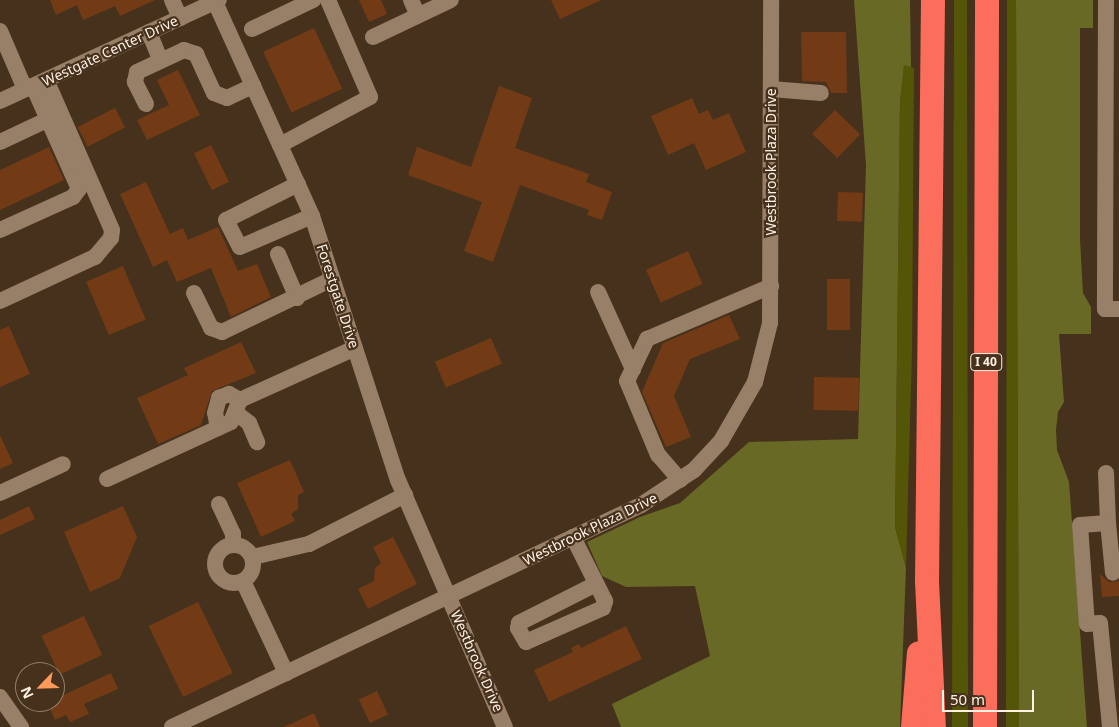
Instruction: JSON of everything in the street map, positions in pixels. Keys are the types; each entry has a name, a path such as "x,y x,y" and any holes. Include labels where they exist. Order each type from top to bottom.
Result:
{"highway":[{"path":"933,0 927,581 934,727"},
{"name":"I 40","path":"986,726 987,0"},
{"path":"913,727 927,581"}],"street":[{"path":"172,0 180,18"},
{"path":"252,29 314,0"},
{"path":"280,145 370,97 328,0"},
{"path":"411,0 418,16"},
{"path":"372,37 418,16 433,4 452,0"},
{"name":"Westbrook Plaza Drive","path":"172,727 649,501 680,480 721,441 755,382 770,323 771,0"},
{"path":"1106,0 1105,309 1119,309"},
{"name":"Westgate Center Drive","path":"0,101 217,1"},
{"name":"Forestgate Drive","path":"217,1 312,216 405,495 448,596"},
{"path":"0,32 35,85 112,230 108,245 95,257 0,301"},
{"path":"149,32 162,61"},
{"path":"146,104 135,82 137,72 184,50 196,54 214,93 227,98 253,86"},
{"path":"0,230 78,193 79,184 35,85"},
{"path":"771,89 822,93"},
{"path":"0,142 49,119"},
{"path":"298,184 226,220 240,247 312,216"},
{"path":"278,254 297,298"},
{"path":"194,293 211,328 222,332 297,298 332,279"},
{"path":"680,480 658,455 627,381 647,339 771,286"},
{"path":"598,292 633,369"},
{"path":"238,406 355,348"},
{"path":"107,478 218,428 214,413 219,398 229,394 249,423 257,442"},
{"path":"0,493 63,464"},
{"path":"1106,473 1113,573"},
{"path":"253,558 309,544 405,495"},
{"path":"219,504 233,534 233,544"},
{"path":"1108,523 1080,525 1088,624 1100,623 1110,727"},
{"path":"574,537 605,601 603,608 526,642 518,628 519,623 596,584"},
{"path":"233,544 247,548 253,558 252,572 242,581 230,582 216,570 219,552 233,544"},
{"path":"242,581 286,674"},
{"name":"Westbrook Drive","path":"448,596 506,727"},
{"path":"0,697 22,727"}],"shaded area":[{"path":"854,0 910,0 911,67 904,65 900,102 895,527 906,568 900,727 621,727 612,704 710,656 695,586 626,587 602,576 587,542 640,517 680,503 749,442 858,439 866,165"},
{"path":"954,0 967,0 968,727 952,727"},
{"path":"1007,0 1016,0 1019,727 1006,727"},
{"path":"1016,0 1093,0 1093,28 1080,28 1080,239 1083,293 1091,307 1091,334 1059,334 1064,402 1058,412 1056,430 1057,450 1069,482 1087,727 1019,727"},
{"path":"904,64 914,68 912,351 906,568 895,527 900,102"}],"building":[{"path":"50,0 155,0 120,16 115,6 83,20 77,5 56,15"},
{"path":"359,0 381,0 387,14 369,22"},
{"path":"551,0 601,0 560,19"},
{"path":"314,28 342,89 292,112 263,52"},
{"path":"801,32 846,32 847,93 831,93 826,82 802,81"},
{"path":"178,70 200,115 147,140 137,120 169,105 157,80"},
{"path":"499,86 532,98 515,148 589,174 586,182 612,192 602,220 587,215 589,210 520,185 493,262 464,251 482,202 408,175 417,147 471,167"},
{"path":"692,98 699,114 708,110 713,120 729,113 746,152 706,170 694,143 668,155 651,116"},
{"path":"115,108 125,128 88,147 78,127"},
{"path":"835,110 860,134 837,158 812,134"},
{"path":"211,145 229,182 212,190 194,153"},
{"path":"49,147 64,180 0,210 0,170"},
{"path":"146,182 170,234 183,228 188,240 218,227 238,271 257,264 271,297 231,317 211,268 177,282 167,260 153,267 120,194"},
{"path":"838,192 863,193 862,222 837,221"},
{"path":"688,251 703,284 661,303 646,270"},
{"path":"123,266 146,319 109,335 86,282"},
{"path":"827,279 850,279 850,330 827,330"},
{"path":"729,315 740,339 690,359 674,396 691,437 666,447 642,392 663,343"},
{"path":"9,326 30,374 0,387 0,330"},
{"path":"491,338 502,364 446,388 435,362"},
{"path":"241,342 256,373 212,391 201,425 158,444 137,398 188,375 184,368"},
{"path":"814,377 859,378 858,411 813,410"},
{"path":"0,435 13,463 0,469"},
{"path":"290,460 304,492 298,495 298,509 291,514 295,521 261,537 237,483"},
{"path":"29,506 35,519 0,535 0,520"},
{"path":"123,506 137,537 120,578 90,592 64,532"},
{"path":"393,537 417,584 368,609 358,589 374,581 375,568 381,563 373,547"},
{"path":"1100,574 1109,582 1119,581 1119,596 1102,597"},
{"path":"198,602 233,673 183,697 149,626"},
{"path":"84,616 102,655 65,672 65,662 54,662 41,636"},
{"path":"626,626 642,659 549,702 534,670 573,652 571,648 579,644 581,648"},
{"path":"111,673 118,689 84,704 89,714 70,722 66,715 55,720 51,712 65,712 65,694"},
{"path":"377,691 388,715 370,723 359,699"},
{"path":"314,713 320,727 284,727"}]}
